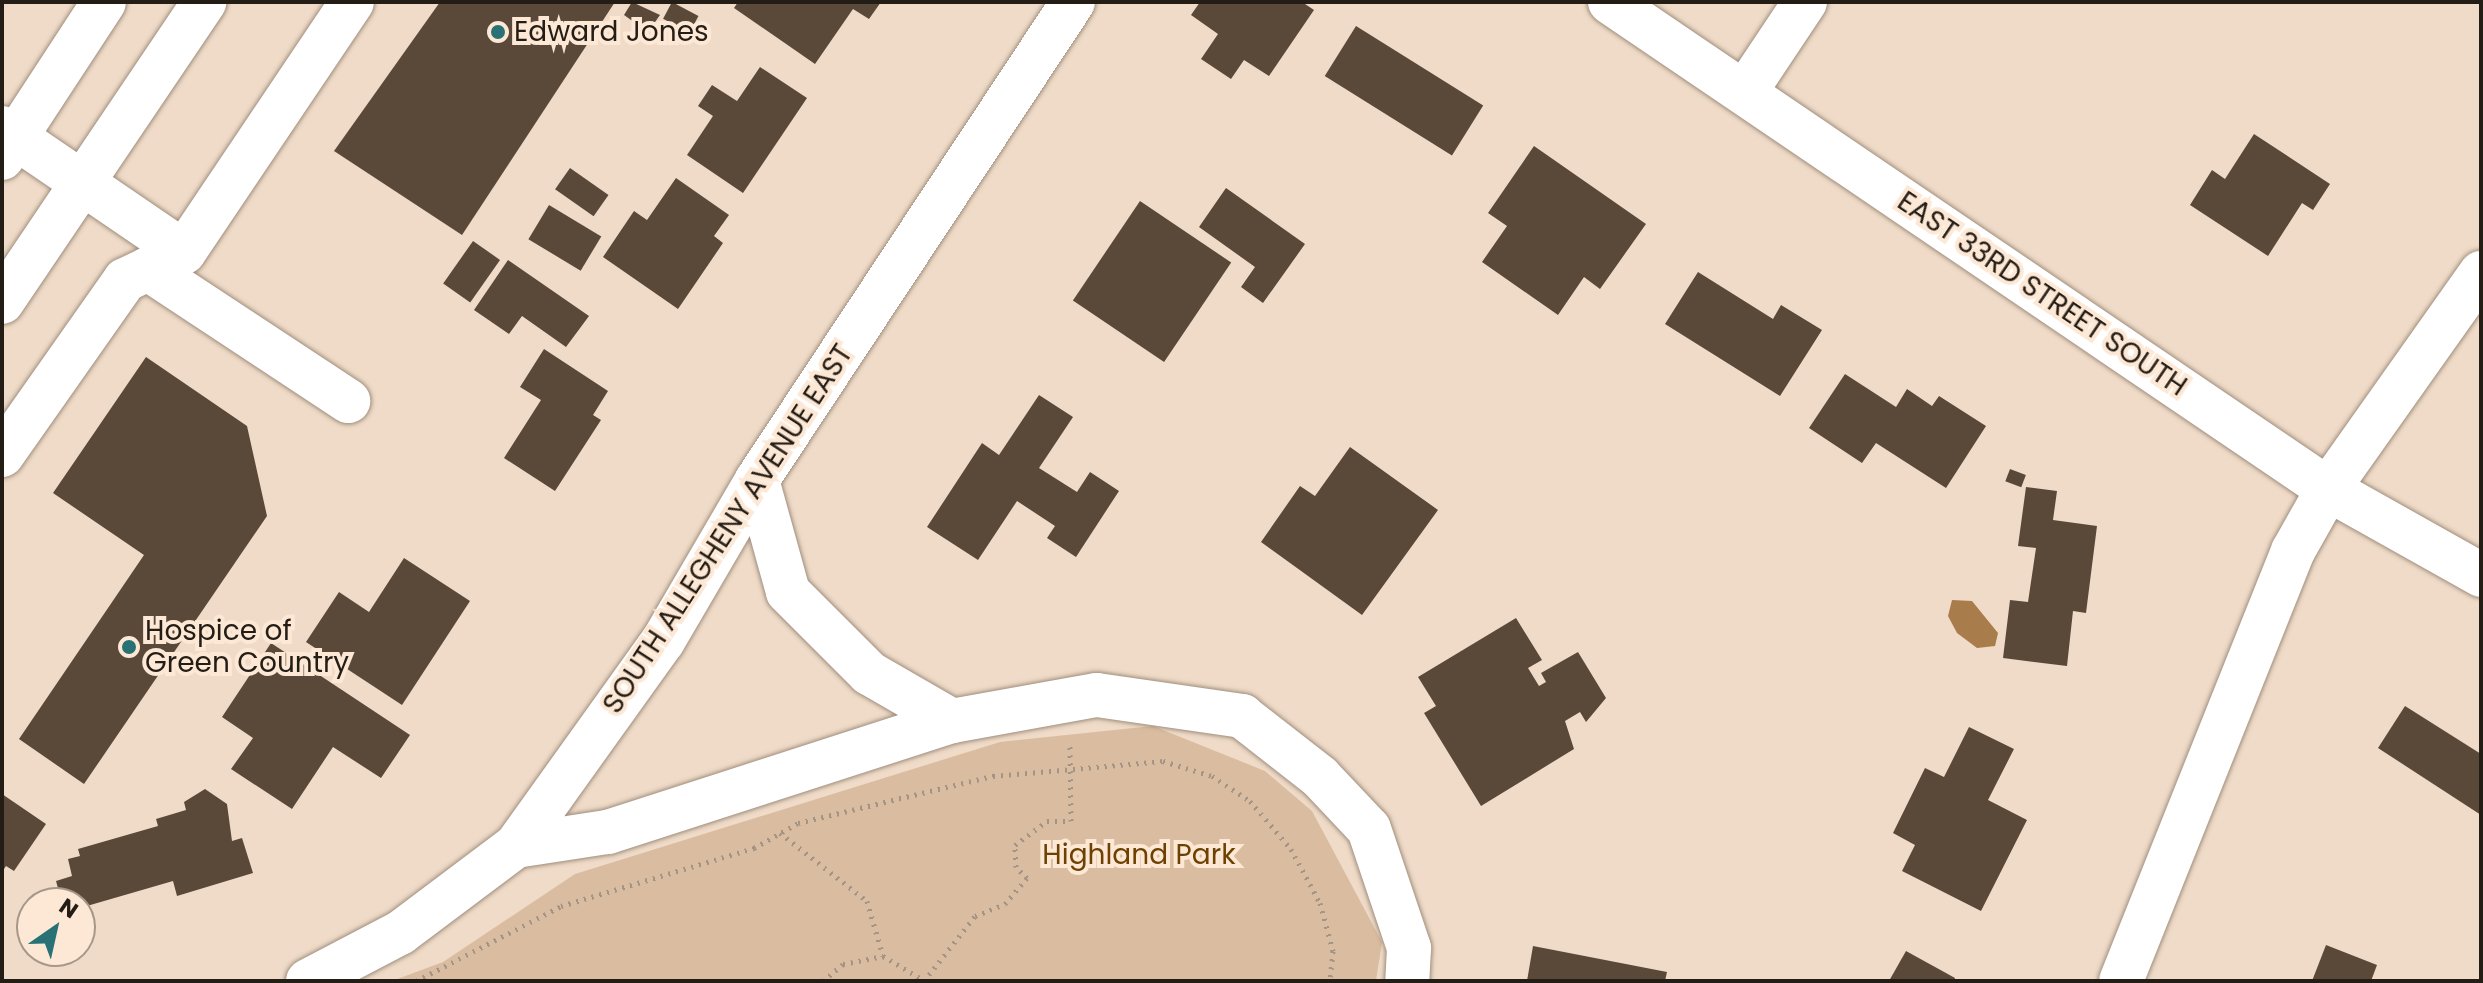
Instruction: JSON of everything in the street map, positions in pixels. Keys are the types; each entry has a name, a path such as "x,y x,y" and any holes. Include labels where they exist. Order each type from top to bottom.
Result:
{"street":[{"path":"104,2 7,141 81,182 166,261 348,401"},
{"path":"2,302 204,2"},
{"path":"2,455 125,280 166,261 352,2"},
{"name":"SOUTH ALLEGHENY AVENUE EAST","path":"308,981 400,933 516,846 663,641 757,480 1073,2"},
{"name":"EAST 33RD STREET SOUTH","path":"1610,2 2328,489 2481,575"},
{"path":"1745,92 1805,2"},
{"path":"2121,981 2293,551 2328,489 2481,273"},
{"path":"757,480 788,592 869,673 952,721"},
{"path":"516,846 608,832 952,721 1097,695 1242,716 1320,777 1369,829 1409,948 1407,981"}],"path":[{"path":"780,833 867,901 883,956 924,981 975,916 1005,904 1027,878 1016,867 1015,845 1047,821 1071,821 1074,767 1057,704"},
{"path":"416,981 561,906 754,848 780,833 993,776 1163,761 1212,776 1250,801 1291,849 1320,903 1333,951 1330,981"},
{"path":"823,981 843,964 883,956"}],"green space":[{"name":"Highland Park","path":"1153,726 1265,771 1312,811 1382,942 1376,981 392,981 443,962 575,874 1000,742"}],"shaded area":[{"path":"1952,600 1972,601 1998,633 1995,646 1977,648 1957,633 1948,616"}],"building":[{"path":"440,2 615,2 462,235 334,151"},
{"path":"632,2 660,15 648,32 624,15"},
{"path":"672,2 698,16 690,33 663,19"},
{"path":"738,2 881,2 869,19 853,9 815,64 734,8"},
{"path":"1200,2 1302,2 1314,10 1269,76 1244,60 1231,79 1201,59 1218,34 1191,15"},
{"path":"1356,26 1483,105 1452,156 1325,76"},
{"path":"760,67 807,98 743,193 687,155 713,116 698,106 712,85 737,101"},
{"path":"2254,134 2330,184 2313,210 2302,203 2268,256 2190,205 2212,170 2225,179"},
{"path":"1534,146 1646,224 1600,289 1584,277 1558,315 1482,262 1507,226 1488,213"},
{"path":"570,168 609,195 594,216 555,189"},
{"path":"676,178 729,215 714,236 723,243 678,309 603,257 634,211 647,220"},
{"path":"1226,188 1305,244 1263,303 1241,287 1255,267 1199,227"},
{"path":"1140,201 1231,263 1164,362 1073,300"},
{"path":"549,205 601,236 581,271 528,239"},
{"path":"473,241 500,260 470,303 443,284"},
{"path":"508,260 589,316 566,347 522,316 509,334 474,310"},
{"path":"1698,272 1773,319 1781,305 1822,330 1780,396 1665,324"},
{"path":"544,349 608,391 593,415 601,420 555,491 504,458 541,400 520,387"},
{"name":"Hospice of Green Country","path":"146,357 247,426 267,516 84,784 19,739 144,555 53,493"},
{"path":"1845,374 1896,407 1907,389 1932,406 1939,396 1986,426 1946,488 1876,443 1862,463 1809,428"},
{"path":"1039,395 1073,417 1039,468 1077,492 1090,472 1119,491 1076,557 1047,538 1055,526 1017,501 978,560 927,527 982,443 999,455"},
{"path":"1350,447 1438,510 1362,615 1261,542 1300,486 1315,496"},
{"path":"2010,469 2026,475 2021,487 2005,481"},
{"path":"2026,487 2057,491 2053,520 2097,526 2086,613 2073,611 2067,666 2003,658 2010,600 2028,602 2036,548 2018,546"},
{"path":"404,558 470,601 402,705 306,642 339,592 369,612"},
{"path":"1516,618 1542,660 1528,668 1539,686 1546,682 1541,673 1578,652 1606,698 1586,722 1580,712 1565,721 1574,749 1481,806 1424,713 1436,706 1418,677"},
{"path":"271,643 410,735 381,778 333,747 292,809 231,769 253,738 222,717"},
{"path":"2405,706 2481,754 2481,815 2378,748"},
{"path":"1969,727 2014,749 1988,800 2027,820 1981,911 1902,871 1915,845 1893,833 1925,768 1944,777"},
{"path":"205,789 227,804 232,841 242,838 253,873 177,896 173,881 96,903 96,887 58,887 56,881 72,876 68,859 80,856 78,849 158,826 156,819 186,810 184,802"},
{"path":"2,794 46,824 14,871 6,866 2,872"},
{"path":"2326,945 2377,965 2371,981 2312,981"},
{"path":"1533,946 1667,972 1665,981 1527,981"},
{"path":"1906,951 1955,978 1954,981 1889,981"}],"place":[{"name":"Edward Jones","path":"498,32"},
{"name":"Hospice of Green Country","path":"129,647"}]}
